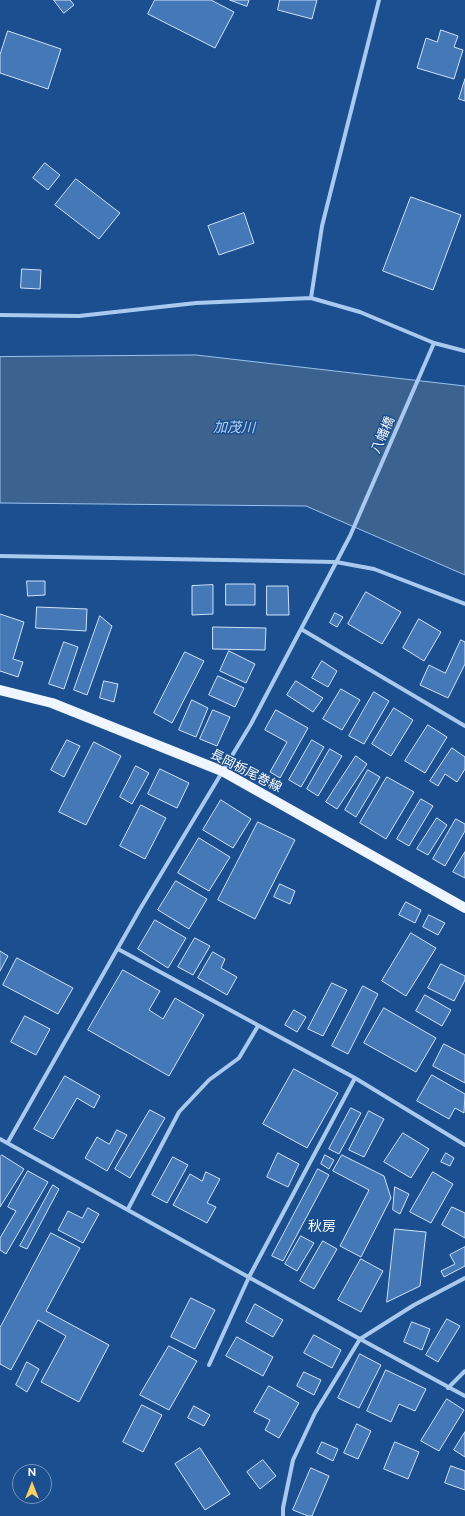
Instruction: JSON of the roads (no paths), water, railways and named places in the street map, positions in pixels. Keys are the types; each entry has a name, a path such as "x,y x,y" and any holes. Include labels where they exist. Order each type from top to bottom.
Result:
{"main road":[{"name":"長岡栃尾巻線","path":"0,690 52,703 222,771 465,908"}],"street":[{"path":"311,298 322,226 378,0"},
{"path":"0,315 79,316 196,303 311,298 360,312 434,343 463,350"},
{"name":"八幡橋","path":"8,1142 118,949 251,724 350,536 434,343"},
{"path":"0,556 336,562 374,569 465,604"},
{"path":"301,629 465,726"},
{"path":"118,949 355,1078 465,1145"},
{"path":"128,1209 179,1112 209,1080 240,1058 258,1026"},
{"path":"209,1365 249,1277 355,1078"},
{"path":"0,1138 448,1388 465,1396"},
{"path":"283,1516 283,1508 293,1460 315,1413 360,1339 414,1305 465,1278"},
{"path":"448,1388 465,1371"}],"water":[{"name":"加茂川","path":"196,355 465,386 465,575 306,506 0,503 0,357"}],"district":[{"name":"秋房","path":"322,1227"}]}
